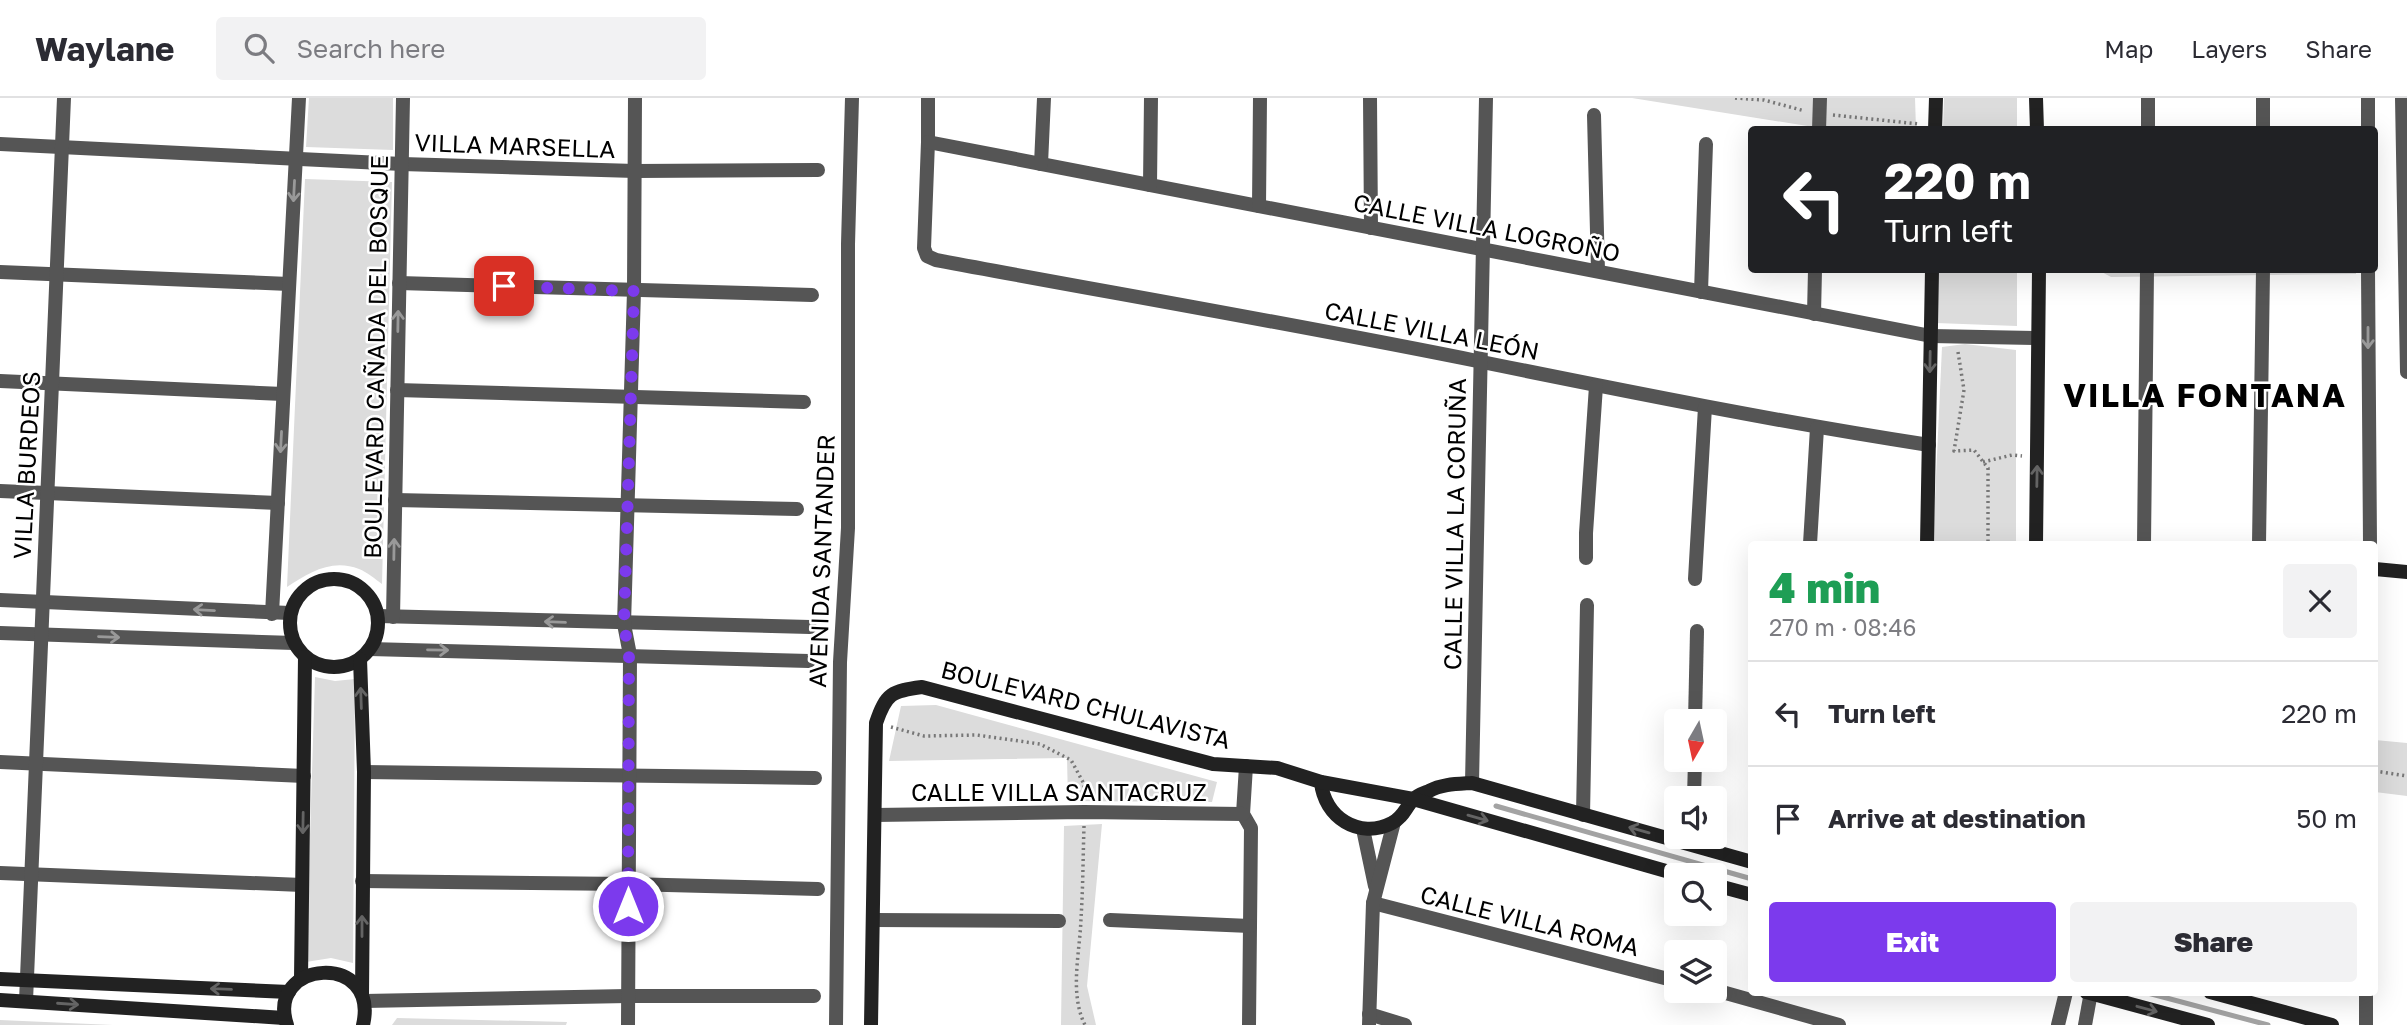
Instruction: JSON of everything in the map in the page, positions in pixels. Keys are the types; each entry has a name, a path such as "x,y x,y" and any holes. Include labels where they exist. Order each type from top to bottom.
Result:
{"street":[{"name":"VILLA BURDEOS","path":"26,1001 64,98"},
{"path":"272,614 299,98"},
{"name":"BOULEVARD CAÑADA DEL BOSQUE","path":"386,616 394,500 403,98"},
{"path":"628,1025 629,655 624,624 634,291 635,98"},
{"name":"AVENIDA SANTANDER","path":"836,1025 840,662 849,528 848,244 852,98"},
{"path":"928,98 928,142"},
{"path":"1041,164 1044,98"},
{"path":"1150,185 1151,98"},
{"path":"1259,206 1260,98"},
{"path":"1370,98 1371,228"},
{"name":"CALLE VILLA LA CORUÑA","path":"1472,783 1486,98"},
{"path":"1819,122 1820,98"},
{"path":"1935,126 1936,98"},
{"path":"2036,98 2037,126"},
{"path":"2148,98 2148,126"},
{"path":"2263,98 2263,126"},
{"path":"2368,98 2368,126"},
{"path":"2402,98 2407,372"},
{"path":"1594,115 1598,271"},
{"name":"CALLE VILLA LOGROÑO","path":"928,142 1931,336 2038,338"},
{"name":"CALLE VILLA LEÓN","path":"928,142 924,248 927,256 936,260 1705,407 1929,445"},
{"name":"VILLA MARSELLA","path":"0,144 402,164 635,171 818,170"},
{"path":"1702,292 1706,144"},
{"path":"0,272 289,284"},
{"path":"1814,314 1815,273"},
{"path":"1927,541 1932,273"},
{"path":"2036,541 2039,273"},
{"path":"2144,541 2147,273"},
{"path":"2259,541 2263,273"},
{"path":"2368,273 2370,541"},
{"path":"399,283 812,295"},
{"path":"0,382 283,394"},
{"path":"1586,558 1596,386"},
{"path":"397,390 804,402"},
{"path":"1695,579 1705,407"},
{"path":"1810,541 1818,428"},
{"path":"0,491 278,503"},
{"path":"394,500 797,509"},
{"path":"2378,569 2407,572"},
{"path":"809,661 629,655 365,654 347,665 332,667 305,657 294,643 290,613 296,599 306,588 335,578 351,581 363,590 386,616 810,627"},
{"path":"0,600 290,613"},
{"path":"1583,814 1587,605"},
{"path":"363,1025 366,1014 363,997 362,881 365,654 386,616"},
{"path":"1695,709 1697,631"},
{"path":"0,633 294,643"},
{"path":"301,979 305,657"},
{"name":"BOULEVARD CHULAVISTA","path":"875,815 876,723 882,703 895,691 922,687 1213,764 1277,768 1321,782 1413,799 1664,870"},
{"path":"0,762 304,776"},
{"path":"1246,766 1243,814 1251,828 1249,1025"},
{"path":"364,772 815,778"},
{"path":"1321,782 1322,795 1330,809 1344,822 1363,829 1379,828 1394,822 1407,811 1413,799 1433,789 1472,783 1664,834"},
{"name":"CALLE VILLA SANTACRUZ","path":"875,815 1084,811 1243,814"},
{"path":"871,1025 875,815"},
{"path":"1394,822 1375,897 1370,1020 1405,1025"},
{"path":"1363,829 1375,897"},
{"path":"1715,849 1748,861"},
{"path":"0,873 302,885"},
{"path":"362,881 818,889"},
{"path":"1727,888 1748,894"},
{"name":"CALLE VILLA ROMA","path":"1375,897 1664,978"},
{"path":"874,920 1059,920"},
{"path":"1110,920 1250,926"},
{"path":"0,1000 286,1021 285,1005 289,992 301,979 328,971 342,975 353,983 363,997"},
{"path":"0,979 289,992"},
{"path":"1727,993 1839,1025"},
{"path":"363,997 814,996"},
{"path":"2058,1025 2065,996"},
{"path":"2085,1025 2089,996"},
{"path":"2100,996 2208,1025"},
{"path":"2236,996 2256,999 2332,1025"},
{"path":"2366,996 2366,1025"}],"path":[{"path":"1953,337 1957,344 1964,390 1954,451 1974,450 1988,468 1988,541"},
{"path":"1983,462 2012,455 2037,458"},
{"path":"2378,771 2407,776"}],"shaded area":[{"path":"309,98 393,98 393,150 306,147"},
{"path":"1632,98 1915,98 1916,126 1807,126"},
{"path":"1944,98 2017,98 2017,126 1943,126"},
{"path":"305,179 392,182 382,584 362,570 339,565 312,572 287,587"},
{"path":"1938,273 2017,273 2017,326 1936,323"},
{"path":"2104,273 2356,273 2356,274 2111,277"},
{"path":"1965,344 2016,350 2016,541 1933,541 1942,347"},
{"path":"315,677 335,681 355,679 353,963 331,958 306,962"},
{"path":"936,705 1217,782 1212,802 1068,801 1067,758 889,761 901,706"},
{"path":"2378,740 2407,743 2407,796 2378,792"},
{"path":"1102,824 1087,986 1096,1025 1061,1025 1064,826"},
{"path":"397,1018 567,1022 566,1025 392,1025"},
{"path":"0,1020 113,1025 0,1025"}],"waterway":[{"path":"1496,806 1748,878"},
{"path":"2159,996 2268,1025"}],"district":[{"name":"VILLA FONTANA","path":"2205,395"}],"route":[{"path":"504,286 634,291 624,624 629,655 628,906"}]}
